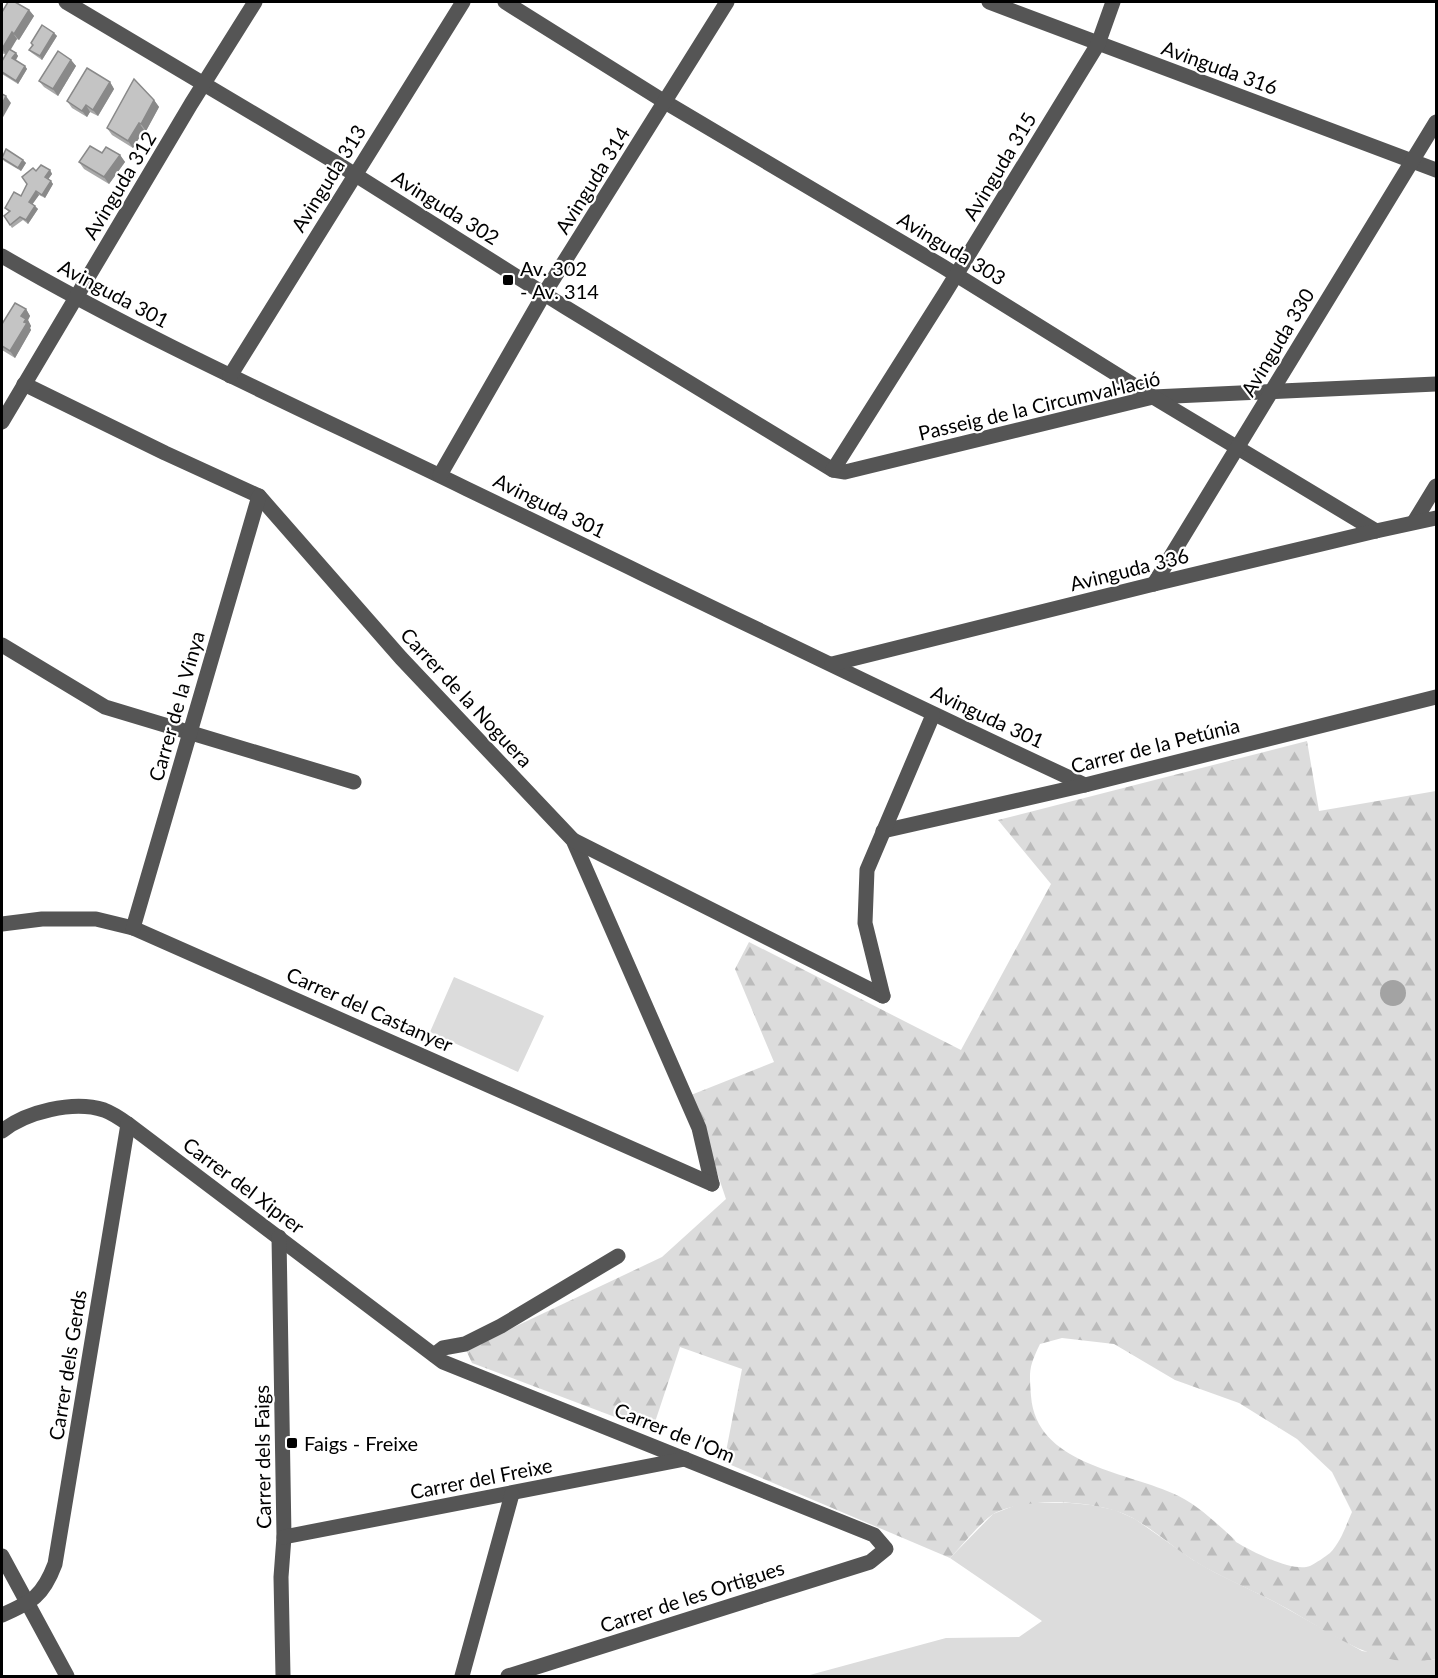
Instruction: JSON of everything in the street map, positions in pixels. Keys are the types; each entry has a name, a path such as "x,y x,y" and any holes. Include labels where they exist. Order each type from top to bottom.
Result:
{"street":[{"name":"Avinguda 302","path":"66,2 355,175 833,471"},
{"name":"Avinguda 312","path":"2,422 255,2"},
{"name":"Avinguda 313","path":"230,376 340,196 463,2"},
{"name":"Avinguda 303","path":"505,2 665,102 956,275 1376,531"},
{"name":"Avinguda 314","path":"440,475 544,294 727,2"},
{"name":"Avinguda 316","path":"989,2 1437,170"},
{"name":"Avinguda 315","path":"833,471 1098,44 1113,2"},
{"name":"Avinguda 330","path":"1154,584 1437,122"},
{"name":"Avinguda 301","path":"2,256 75,298 230,376 933,714 1085,784"},
{"name":"Carrer de la Noguera","path":"24,384 165,453 260,496 401,658 573,840 699,1128 712,1184"},
{"name":"Passeig de la Circumval·lació","path":"833,471 846,472 1153,397 1437,384"},
{"path":"1414,522 1437,486"},
{"name":"Carrer de la Vinya","path":"133,928 260,496"},
{"name":"Avinguda 336","path":"832,664 1154,584 1437,518"},
{"path":"2,645 105,707 354,782"},
{"name":"Carrer de la Petúnia","path":"883,831 1085,784 1437,696"},
{"path":"573,840 883,996 865,923 867,870 933,714"},
{"name":"Carrer del Castanyer","path":"2,924 42,919 96,919 133,928 712,1184"},
{"name":"Carrer del Xiprer","path":"2,1131 33,1113 79,1107 103,1110 128,1124 439,1358"},
{"name":"Carrer dels Gerds","path":"28,1604 48,1584 55,1564 128,1124"},
{"name":"Carrer dels Faigs","path":"279,1237 284,1537 281,1577 283,1677"},
{"path":"439,1358 443,1348 465,1344 501,1326 618,1256"},
{"name":"Carrer de l'Om","path":"439,1358 874,1535 886,1549"},
{"name":"Carrer del Freixe","path":"284,1537 685,1459"},
{"path":"462,1677 513,1494"},
{"name":"Carrer de les Ortigues","path":"508,1677 870,1562 886,1549"},
{"path":"2,1556 67,1677"},
{"path":"2,1615 28,1604"}],"green space":[{"path":"1307,741 1319,811 1436,791 1436,1659 1414,1662 1392,1660 1351,1645 1273,1601 1196,1562 1136,1520 1105,1508 1046,1502 1010,1508 990,1516 950,1558 724,1462 742,1369 680,1347 652,1431 472,1363 466,1350 662,1257 726,1199 691,1095 774,1062 735,969 749,942 961,1050 1051,884 998,820","holes":["1062,1338 1114,1344 1175,1380 1239,1403 1297,1439 1332,1472 1352,1512 1334,1549 1310,1566 1293,1566 1272,1560 1236,1542 1205,1513 1181,1497 1085,1462 1065,1451 1048,1437 1036,1419 1031,1396 1031,1369 1040,1344"]},
{"path":"454,977 544,1016 518,1072 430,1032"},
{"path":"1021,1503 1070,1503 1115,1510 1135,1519 1214,1572 1275,1602 1362,1651 1426,1661 1436,1659 1436,1676 806,1676 946,1638 1019,1637 1042,1621 950,1558 993,1514"}],"shaded area":[{"path":"1393,980 1402,984 1406,993 1402,1002 1393,1006 1384,1002 1380,993 1384,984"}],"building":[{"path":"8,2 15,2 29,10 2,49 2,12"},
{"path":"42,25 54,33 40,56 29,50"},
{"path":"9,49 16,53 12,58 25,66 16,81 2,72 2,61"},
{"path":"58,51 71,60 53,89 39,81"},
{"path":"87,68 110,82 93,110 86,105 82,111 67,101"},
{"path":"134,79 154,100 141,124 139,123 128,141 107,128"},
{"path":"90,146 102,153 106,147 120,155 104,177 79,162"},
{"path":"6,149 23,160 18,168 2,158"},
{"path":"41,165 50,170 45,177 51,181 42,195 36,191 29,202 35,206 26,220 20,217 10,225 4,216 10,211 5,208 14,192 21,196 27,184 22,177 33,168 36,171"},
{"path":"15,303 26,309 21,316 26,319 24,322 27,323 10,351 2,346 2,324"}],"place":[{"name":"Av. 302 - Av. 314","path":"508,280"},
{"name":"Faigs - Freixe","path":"292,1443"}]}
